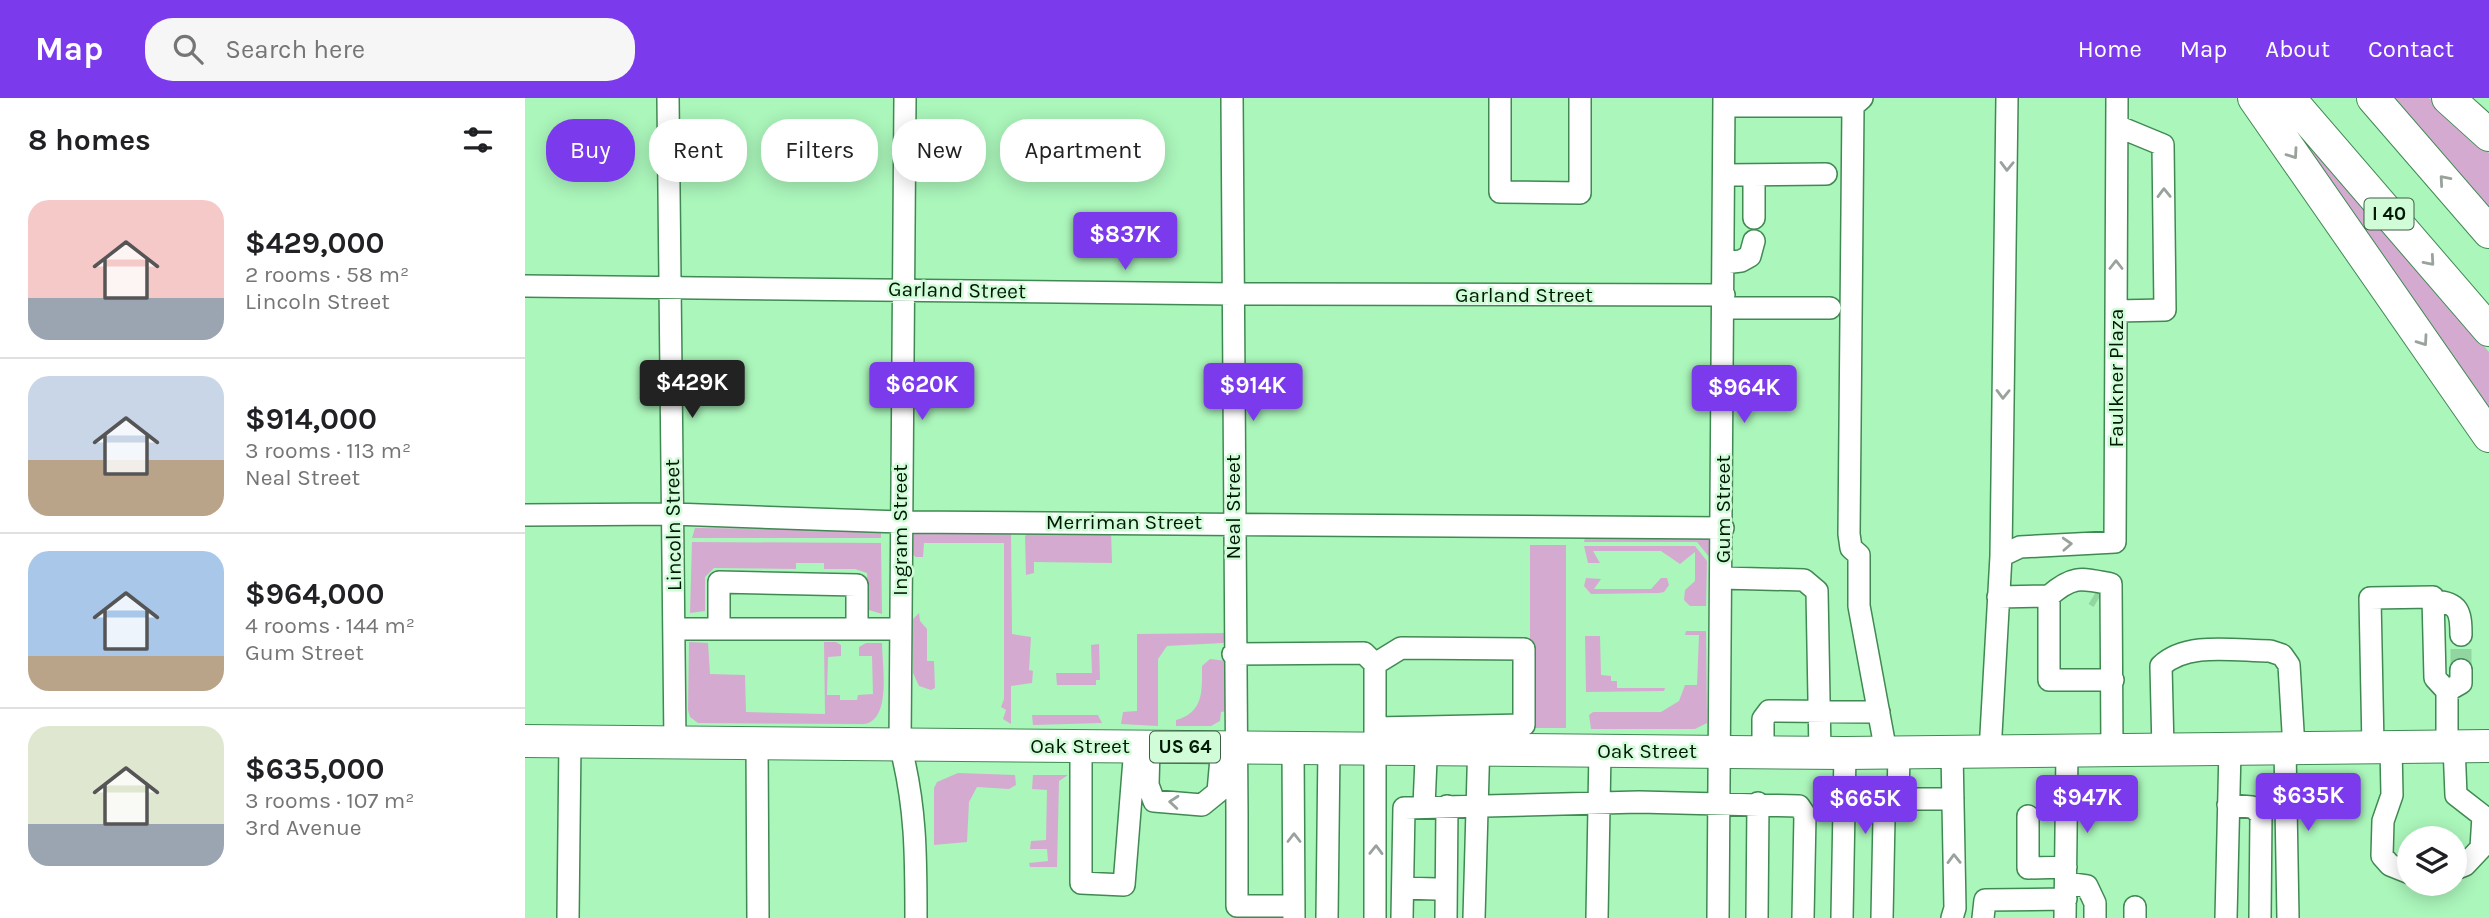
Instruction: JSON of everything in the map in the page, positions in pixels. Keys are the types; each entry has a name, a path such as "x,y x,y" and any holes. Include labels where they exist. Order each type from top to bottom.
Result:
{"highway":[{"path":"2254,98 2489,436"},
{"name":"I 40","path":"2290,98 2489,330"},
{"path":"2373,98 2489,232"},
{"path":"2448,98 2489,135"},
{"name":"Oak Street","path":"525,741 1329,748 1377,738 1518,737 1600,751 1832,753"},
{"name":"US 64","path":"1832,753 2489,746"}],"street":[{"name":"Lincoln Street","path":"668,98 675,743"},
{"name":"Ingram Street","path":"905,98 899,745 912,789 916,823 916,918"},
{"name":"Neal Street","path":"1228,748 1233,654 1232,98"},
{"path":"1500,98 1500,192 1580,193 1580,98"},
{"path":"1990,752 2001,556 2007,98"},
{"name":"Faulkner Plaza","path":"2001,556 2020,547 2115,542 2117,98"},
{"path":"1724,102 1858,102 1849,534 1851,548 1860,555 1859,606 1879,712 1893,752 1898,799 1884,818 1882,918"},
{"name":"Gum Street","path":"1718,918 1723,528 1724,102"},
{"path":"2116,311 2165,310 2163,145 2117,126"},
{"path":"1724,175 1826,174"},
{"path":"1754,175 1754,218"},
{"path":"1724,263 1741,261 1750,256 1754,241"},
{"name":"Garland Street","path":"525,286 1724,302 1829,308"},
{"name":"Merriman Street","path":"525,515 673,514 900,522 1233,522 1723,528"},
{"path":"1722,578 1804,580 1813,584 1817,601 1819,711 1832,753 1842,918"},
{"path":"1998,597 2049,596 2067,580 2085,579 2111,584 2112,751"},
{"path":"719,629 719,582 856,585 857,629"},
{"path":"2060,680 2059,599 2074,589 2091,594 2104,602 2105,651 2113,673"},
{"path":"2049,596 2049,680 2113,673"},
{"path":"2397,868 2390,865 2382,856 2383,821 2392,795 2382,747 2371,598 2433,597 2435,678 2447,691 2456,795 2483,816 2486,830 2481,848 2467,863"},
{"path":"2433,601 2456,606 2461,613 2461,635"},
{"path":"674,629 900,628"},
{"path":"1375,664 1401,648 1524,649 1524,725 1518,737"},
{"path":"2163,750 2161,666 2172,655 2188,651 2270,651 2282,655 2289,665 2288,918"},
{"path":"1233,654 1364,653 1375,664 1375,918"},
{"path":"2447,691 2461,683 2461,670"},
{"path":"1763,752 1763,719 1769,711 1879,712"},
{"path":"1424,806 1427,738"},
{"path":"1474,918 1479,738"},
{"path":"568,918 570,742"},
{"path":"757,743 758,918"},
{"path":"1081,746 1081,883 1125,885 1131,799 1142,747"},
{"path":"1142,747 1147,785 1154,801 1202,805 1218,792 1228,748"},
{"path":"1228,748 1237,912 1294,912 1293,748"},
{"path":"1327,918 1329,748"},
{"path":"2227,918 2229,749"},
{"path":"1597,918 1600,751"},
{"path":"2066,892 2067,751"},
{"path":"1952,752 1955,908 1952,918"},
{"path":"1898,799 1953,799"},
{"path":"1757,918 1758,803"},
{"path":"1402,918 1404,808 1758,803 1794,804 1805,815 1804,918"},
{"path":"2228,805 2252,807 2261,814 2260,918"},
{"path":"1446,918 1447,806"},
{"path":"2028,816 2028,868 2066,892"},
{"path":"1983,918 1986,900 2028,908 2087,886 2092,892 2095,918"},
{"path":"1402,888 1436,889"}],"shaded area":[{"path":"2270,98 2489,352 2489,415"},
{"path":"2390,98 2429,98 2489,153 2489,211"},
{"path":"695,528 881,530 881,538 692,538"},
{"path":"1111,529 1112,563 1034,562 1034,573 1026,575 1025,536 1028,533"},
{"path":"913,531 1011,533 1012,634 1031,637 1029,670 1033,671 1032,683 1011,686 1011,724 1003,719 1006,710 1001,707 1004,699 1004,543 924,543 923,557 916,557 913,555"},
{"path":"1594,531 1712,539 1710,558 1697,542 1584,542 1585,537"},
{"path":"692,542 881,543 882,614 869,610 867,573 855,569 824,569 824,563 796,563 796,569 714,568 705,577 705,611 690,613"},
{"path":"1530,545 1566,545 1566,728 1530,728"},
{"path":"1584,546 1695,546 1707,561 1706,606 1690,606 1684,600 1685,590 1695,581 1695,552 1680,564 1661,551 1593,551 1600,563 1588,563"},
{"path":"1586,578 1601,579 1594,589 1651,589 1661,578 1667,578 1669,585 1664,592 1659,593 1591,594 1584,586"},
{"path":"919,613 920,621 927,629 927,661 934,661 935,688 931,690 919,686 913,673 912,620"},
{"path":"1686,631 1706,631 1707,723 1695,729 1591,729 1589,715 1593,712 1661,712 1679,701 1685,685 1697,685 1699,635 1685,635"},
{"path":"1227,633 1227,642 1223,643 1167,646 1158,659 1158,726 1121,724 1123,712 1137,711 1137,634"},
{"path":"1585,636 1600,636 1601,675 1611,676 1611,681 1617,681 1617,688 1665,688 1664,691 1586,692"},
{"path":"689,642 708,643 710,674 745,675 746,712 825,714 824,642 841,645 841,656 828,657 827,695 840,695 840,700 857,700 858,695 873,694 872,656 859,656 859,647 866,643 882,643 884,677 879,713 864,724 698,723 690,717 688,710"},
{"path":"1099,644 1100,680 1096,680 1096,685 1057,685 1056,673 1092,673 1091,645"},
{"path":"1210,659 1227,661 1227,711 1221,712 1220,721 1211,726 1176,726 1176,720 1192,712 1197,706 1201,692 1202,666"},
{"path":"1032,715 1098,715 1102,723 1033,725"},
{"path":"958,773 1015,775 1016,785 1009,789 977,787 969,802 967,842 934,845 934,788 937,782"},
{"path":"1033,775 1068,775 1059,781 1057,867 1030,867 1029,863 1048,861 1047,849 1030,849 1031,841 1046,840 1047,790 1032,789"}],"tunnel":[{"path":"2094,595 2099,598"},
{"path":"2461,635 2461,670"}]}
